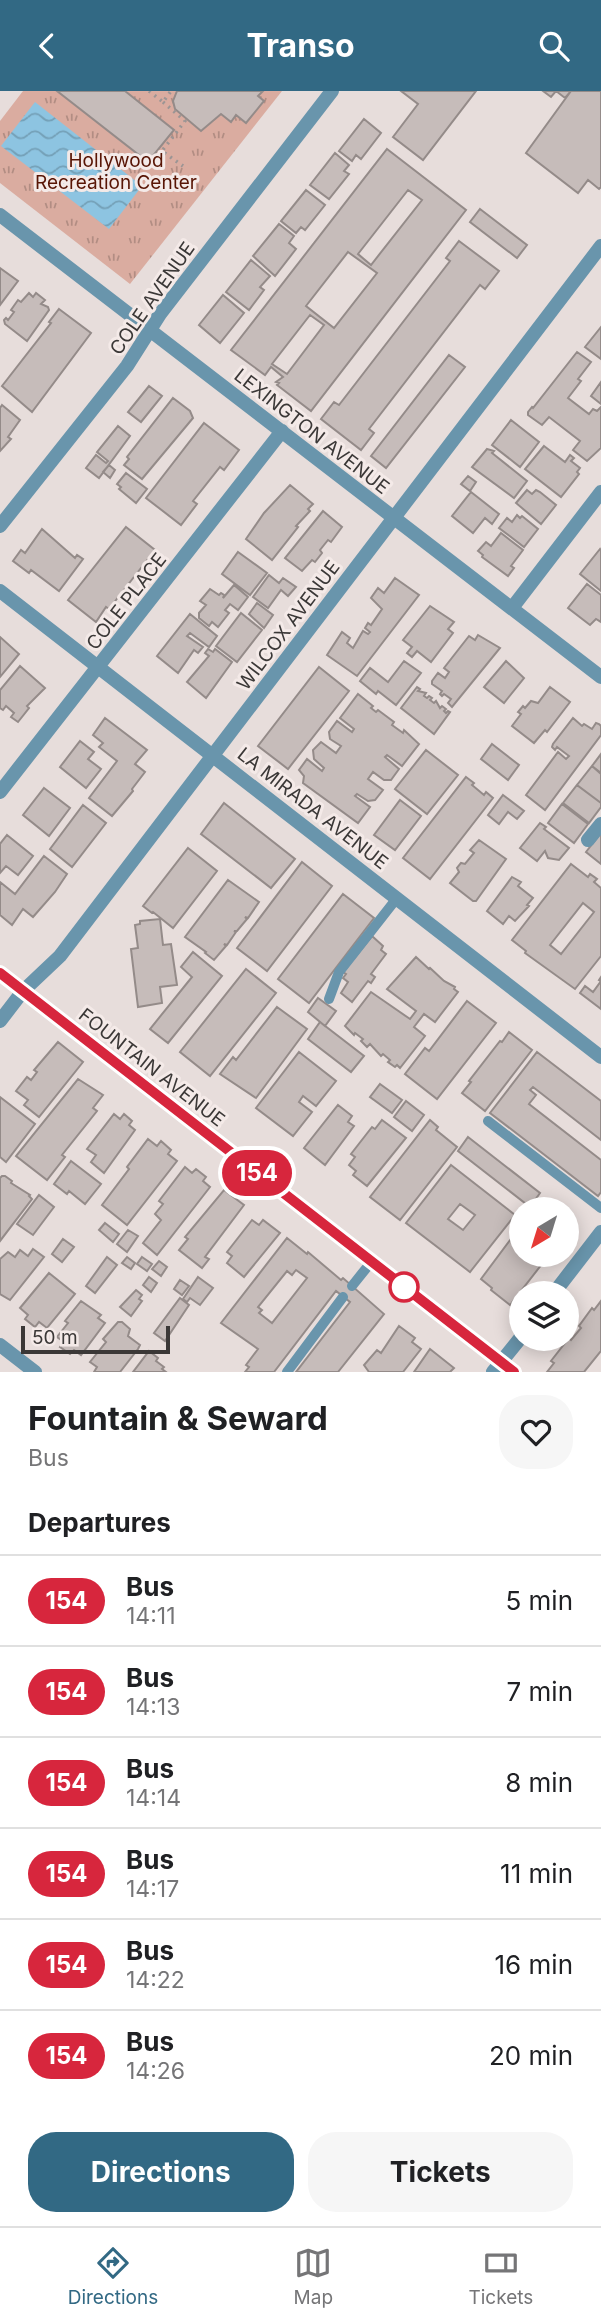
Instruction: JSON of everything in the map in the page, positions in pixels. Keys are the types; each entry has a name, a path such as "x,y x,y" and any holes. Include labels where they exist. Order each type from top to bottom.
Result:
{"street":[{"name":"COLE AVENUE","path":"0,526 127,366 149,329 325,94"},
{"name":"LEXINGTON AVENUE","path":"0,215 601,677"},
{"name":"WILCOX AVENUE","path":"0,1021 23,991 60,956 601,246"},
{"name":"COLE PLACE","path":"0,792 282,431"},
{"path":"512,608 601,492"},
{"name":"LA MIRADA AVENUE","path":"0,591 601,1057"},
{"path":"588,840 601,824"},
{"name":"FOUNTAIN AVENUE","path":"0,973 372,1261 497,1367 514,1372"},
{"path":"564,1281 601,1232"},
{"path":"0,1345 35,1372"},
{"path":"497,1367 510,1351"}],"lane":[{"path":"329,999 340,972 397,898"},
{"path":"488,1121 601,1208"},
{"path":"352,1286 372,1261"},
{"path":"287,1372 343,1297"}],"path":[{"path":"149,91 186,121 162,151 183,166"},
{"path":"163,102 171,91"}],"green space":[{"name":"Hollywood Recreation Center","path":"23,91 282,91 130,284 0,183 0,121"}],"water":[{"path":"35,102 142,186 109,229 1,146"}],"building":[{"path":"57,91 125,91 174,130 148,162"},
{"path":"177,91 263,91 258,96 264,101 246,123 236,115 231,122 221,114 201,131 175,109 173,101"},
{"path":"401,91 476,91 423,160 393,137 418,104"},
{"path":"543,91 556,91 551,97"},
{"path":"556,91 571,91 565,98"},
{"path":"571,91 601,91 601,187 599,189 588,180 578,193 526,153"},
{"path":"364,119 381,133 361,159 356,155 352,161 339,151"},
{"path":"387,149 466,210 311,411 277,385 279,383 276,382 283,377 271,367 265,375 231,350","holes":["408,190 422,200 371,265 358,254","348,252 377,273 334,328 306,306","310,315 324,325 287,374 272,364"]},
{"path":"335,153 349,165 344,171 349,174 329,199 310,185"},
{"path":"306,190 325,205 305,230 301,227 296,233 281,221"},
{"path":"480,209 527,245 517,258 470,222"},
{"path":"279,224 294,236 289,243 296,249 275,276 253,256"},
{"path":"459,241 499,271 485,289 480,285 369,429 374,433 361,450 321,419 334,402 339,405 450,261 446,258"},
{"path":"251,260 270,276 260,287 264,290 249,310 226,292"},
{"path":"0,268 18,281 0,305"},
{"path":"29,293 33,297 36,293 45,300 41,304 49,310 27,341 5,324 4,320 8,320 14,312 11,310 18,300 21,302"},
{"path":"223,295 244,313 220,343 199,325"},
{"path":"59,309 91,333 32,412 2,386"},
{"path":"601,327 601,359 585,347"},
{"path":"577,352 591,362 568,398 589,414 593,409 597,411 601,407 601,448 587,461 573,450 580,441 549,417 542,425 528,415"},
{"path":"449,355 465,367 386,468 371,456"},
{"path":"601,382 601,404 591,396"},
{"path":"149,386 162,396 141,422 128,412"},
{"path":"173,398 190,411 193,418 142,479 124,465 129,459 127,457"},
{"path":"2,405 20,420 8,437 11,439 0,451 0,408"},
{"path":"511,420 539,442 520,467 492,445"},
{"path":"204,423 239,450 224,470 220,467 193,501 197,504 181,525 146,498"},
{"path":"118,426 130,436 99,478 86,468 96,455 106,463 108,461 97,452"},
{"path":"544,446 565,462 570,455 574,458 571,461 580,468 577,472 579,474 561,497 525,469"},
{"path":"487,449 494,451 492,453 527,481 514,498 472,467"},
{"path":"109,465 115,470 110,478 103,472"},
{"path":"126,473 147,489 136,503 119,489 121,487 117,484"},
{"path":"468,476 476,482 470,491 461,484"},
{"path":"290,485 313,504 272,560 246,539 264,513"},
{"path":"527,490 532,494 536,490 540,492 556,505 541,524 516,503"},
{"path":"471,492 499,514 492,524 485,518 473,533 452,516"},
{"path":"323,511 342,527 331,542 328,540 320,550 322,553 315,562 312,560 302,571 285,558"},
{"path":"517,515 538,529 524,547 499,528 507,518 512,522"},
{"path":"126,527 155,550 96,622 68,600"},
{"path":"42,529 75,558 77,555 83,559 59,591 31,570 29,573 13,561 21,550 25,553"},
{"path":"501,533 523,550 511,566 514,568 508,576 478,551 486,542 491,546"},
{"path":"600,549 601,551 601,591 580,574"},
{"path":"238,552 267,573 250,595 222,574"},
{"path":"269,575 279,583 283,578 296,587 288,596 281,590 268,608 253,597"},
{"path":"395,578 419,595 357,676 327,655 342,632 350,638 347,643 353,648 363,631 368,634 370,632 365,628 368,623 371,625 382,609 371,598 378,588 384,593"},
{"path":"587,584 601,595 601,622 596,619 590,625 568,608"},
{"path":"234,585 248,597 238,610 230,604 225,610 229,613 218,627 212,622 209,626 199,618 199,613 206,605 200,601 210,589 224,595 223,598"},
{"path":"257,603 273,615 264,628 249,614"},
{"path":"430,606 454,622 448,629 453,633 431,662 417,651 412,657 407,653 412,647 403,640"},
{"path":"241,613 262,630 237,662 216,646"},
{"path":"190,614 217,636 209,647 190,633 187,636 203,647 198,653 194,650 178,673 157,656"},
{"path":"478,635 500,648 452,707 448,703 451,699 444,694 442,696 442,691 432,684 432,681 438,673 445,678 449,672 444,668 469,636 475,640"},
{"path":"0,637 19,654 0,677"},
{"path":"208,649 213,652 215,649 232,662 206,698 187,682 209,656 205,653"},
{"path":"404,661 421,673 396,705 360,681 370,668 388,682"},
{"path":"506,661 524,678 504,703 484,687"},
{"path":"20,666 45,688 27,706 29,708 18,722 11,717 14,713 6,706 3,710 0,708 0,690"},
{"path":"319,667 349,691 288,769 258,746"},
{"path":"417,687 420,689 418,691 426,693 424,696 429,696 440,708 442,706 446,709 446,713 450,712 434,734 401,708"},
{"path":"550,687 570,702 547,732 545,730 534,743 512,726 521,714 518,712 523,706 525,708 531,701 538,703"},
{"path":"358,694 373,706 371,708 394,722 392,725 403,733 404,730 419,744 402,766 387,755 385,757 399,769 391,780 384,780 373,772 368,779 383,790 375,800 368,801 357,794 355,796 370,807 358,823 303,783 304,776 299,770 307,759 322,771 324,768 314,759 313,750 321,742 336,753 341,746 330,739 329,732 337,721 352,732 354,729 340,718"},
{"path":"105,718 147,750 135,764 145,772 112,816 89,798 117,761 99,747 103,743 93,735"},
{"path":"573,718 582,726 584,724 592,729 596,723 599,724 601,735 545,810 526,795 558,752 566,759 569,756 557,747 555,750 552,747"},
{"path":"80,741 94,752 88,759 101,769 86,788 60,767"},
{"path":"492,744 519,765 508,780 481,759"},
{"path":"426,750 458,775 427,814 395,789"},
{"path":"601,754 601,773 592,766"},
{"path":"592,766 601,774 601,803 577,785"},
{"path":"466,777 484,795 486,792 493,798 430,879 403,858"},
{"path":"577,785 601,803 589,823 563,803"},
{"path":"44,788 70,808 49,836 23,815"},
{"path":"503,795 524,811 517,819 508,812 499,824 488,815"},
{"path":"400,800 421,816 395,850 374,835"},
{"path":"224,803 295,859 271,888 201,834"},
{"path":"562,804 588,824 574,843 548,823"},
{"path":"83,805 106,823 72,867 50,849"},
{"path":"540,823 569,848 559,860 548,858 545,851 537,861 520,848"},
{"path":"601,834 601,864 586,852"},
{"path":"7,835 33,856 18,875 6,866 0,873 0,844"},
{"path":"479,840 506,859 476,901 473,901 450,883 459,872 457,868 461,863 465,864 474,853 470,850"},
{"path":"188,848 217,871 173,928 143,906"},
{"path":"44,856 67,874 33,917 23,909 12,925 0,915 0,882 15,894"},
{"path":"302,862 332,886 267,971 237,948"},
{"path":"571,864 588,877 590,874 597,879 594,882 601,888 601,956 575,989 525,953 526,951 512,940","holes":["583,903 594,912 561,954 550,945"]},
{"path":"512,877 521,882 518,886 533,898 515,921 509,916 503,924 487,911"},
{"path":"228,880 259,902 214,960 185,937"},
{"path":"343,894 374,918 309,1003 278,979"},
{"path":"160,919 163,945 171,944 177,985 160,987 162,1003 138,1007 131,949 138,948 135,925 140,924 140,921"},
{"path":"372,936 383,946 381,950 386,954 371,974 375,977 371,983 368,981 352,1002 341,993 348,982 343,978 346,974 343,972"},
{"path":"193,952 222,976 168,1043 150,1029 192,977 181,967"},
{"path":"416,957 458,992 435,1022 424,1014 414,1027 425,1036 400,1068 388,1062 390,1060 383,1054 381,1056 370,1044 367,1047 361,1041 363,1039 345,1026 371,992 410,1019 416,1011 387,989"},
{"path":"246,969 276,993 210,1076 180,1052"},
{"path":"601,981 601,1009 580,993 585,986 593,992"},
{"path":"318,998 336,1011 325,1026 308,1012"},
{"path":"467,1001 496,1023 437,1099 405,1074 425,1048 429,1051"},
{"path":"277,1007 307,1029 256,1098 220,1074 233,1057 236,1060"},
{"path":"320,1022 364,1056 351,1072 308,1039"},
{"path":"509,1032 532,1050 485,1111 462,1093"},
{"path":"58,1042 83,1062 39,1117 24,1105 28,1100 16,1091 27,1077 31,1080 37,1072 34,1070"},
{"path":"299,1052 336,1081 316,1106 303,1096 299,1102 312,1112 293,1136 256,1108"},
{"path":"537,1052 601,1101 601,1140 533,1087 530,1090 536,1095 529,1104 601,1160 601,1192 598,1196 490,1113"},
{"path":"78,1079 103,1095 93,1108 97,1111 62,1155 65,1157 47,1180 16,1156"},
{"path":"380,1084 402,1100 392,1113 370,1097"},
{"path":"0,1097 35,1124 6,1162 0,1157"},
{"path":"406,1101 424,1115 412,1131 394,1117"},
{"path":"338,1105 352,1116 348,1122 354,1126 325,1165 304,1148"},
{"path":"114,1114 120,1119 124,1114 132,1121 129,1125 135,1130 104,1173 91,1162 96,1155 87,1149"},
{"path":"382,1120 406,1138 367,1186 353,1175 356,1171 349,1165 355,1157 351,1154 372,1127 375,1129"},
{"path":"430,1120 438,1127 436,1130 457,1147 400,1220 370,1197"},
{"path":"468,1137 540,1193 537,1197 517,1197 458,1151"},
{"path":"148,1139 157,1146 161,1141 171,1150 168,1154 177,1161 127,1225 102,1205"},
{"path":"71,1161 101,1184 85,1204 69,1191 67,1194 54,1184"},
{"path":"451,1165 509,1210 509,1223 470,1272 406,1223","holes":["460,1204 475,1215 463,1230 448,1219"]},
{"path":"185,1167 192,1173 196,1169 206,1177 203,1181 210,1187 157,1255 143,1243 161,1220 155,1214 163,1204 159,1201"},
{"path":"2,1176 12,1181 11,1183 32,1199 0,1241 0,1178"},
{"path":"224,1190 244,1205 205,1257 209,1259 202,1268 179,1250 188,1239 185,1237"},
{"path":"39,1195 54,1207 33,1235 17,1224"},
{"path":"252,1220 259,1225 263,1220 280,1233 244,1277 227,1263 232,1256 227,1252"},
{"path":"105,1223 119,1234 113,1242 99,1230"},
{"path":"128,1230 138,1236 127,1252 117,1244"},
{"path":"287,1238 341,1280 343,1278 384,1314 338,1372 296,1372 350,1302 336,1291 274,1372 245,1372 249,1367 246,1365 258,1349 221,1323","holes":["296,1270 307,1278 272,1323 259,1313 262,1310 258,1307 287,1271 292,1275"]},
{"path":"63,1239 74,1247 62,1262 52,1254"},
{"path":"509,1241 509,1267 540,1267 529,1281 509,1281 509,1304 481,1279"},
{"path":"33,1249 44,1257 10,1300 0,1294 0,1259 8,1252 15,1257 20,1250 28,1256"},
{"path":"107,1257 117,1265 95,1293 86,1286"},
{"path":"127,1257 135,1263 131,1269 122,1263"},
{"path":"142,1257 152,1264 147,1271 137,1264"},
{"path":"159,1261 167,1267 161,1276 152,1269"},
{"path":"49,1273 75,1294 47,1328 39,1322 35,1327 25,1319 28,1315 20,1308"},
{"path":"149,1277 157,1283 151,1292 143,1285"},
{"path":"198,1277 213,1288 200,1305 190,1298 187,1302 183,1299"},
{"path":"180,1280 189,1286 182,1295 174,1289"},
{"path":"136,1290 142,1295 139,1299 142,1301 131,1316 120,1307"},
{"path":"180,1298 189,1305 165,1341 154,1333"},
{"path":"81,1301 101,1315 98,1318 105,1323 81,1355 74,1350 70,1354 60,1347 64,1342 57,1337 68,1323 65,1321"},
{"path":"601,1301 601,1351 584,1372 547,1372 559,1351 579,1351 579,1326 592,1308 594,1310"},
{"path":"118,1322 130,1329 128,1336 140,1345 120,1372 94,1372 97,1367 90,1362 106,1342 103,1339"},
{"path":"399,1326 415,1338 412,1342 421,1349 403,1372 369,1372 364,1365 377,1350 381,1353"},
{"path":"430,1349 454,1368 450,1372 414,1372"},
{"path":"149,1351 158,1358 156,1361 166,1372 133,1372"}],"bus line":[{"name":"154","path":"0,973 514,1372"}]}
